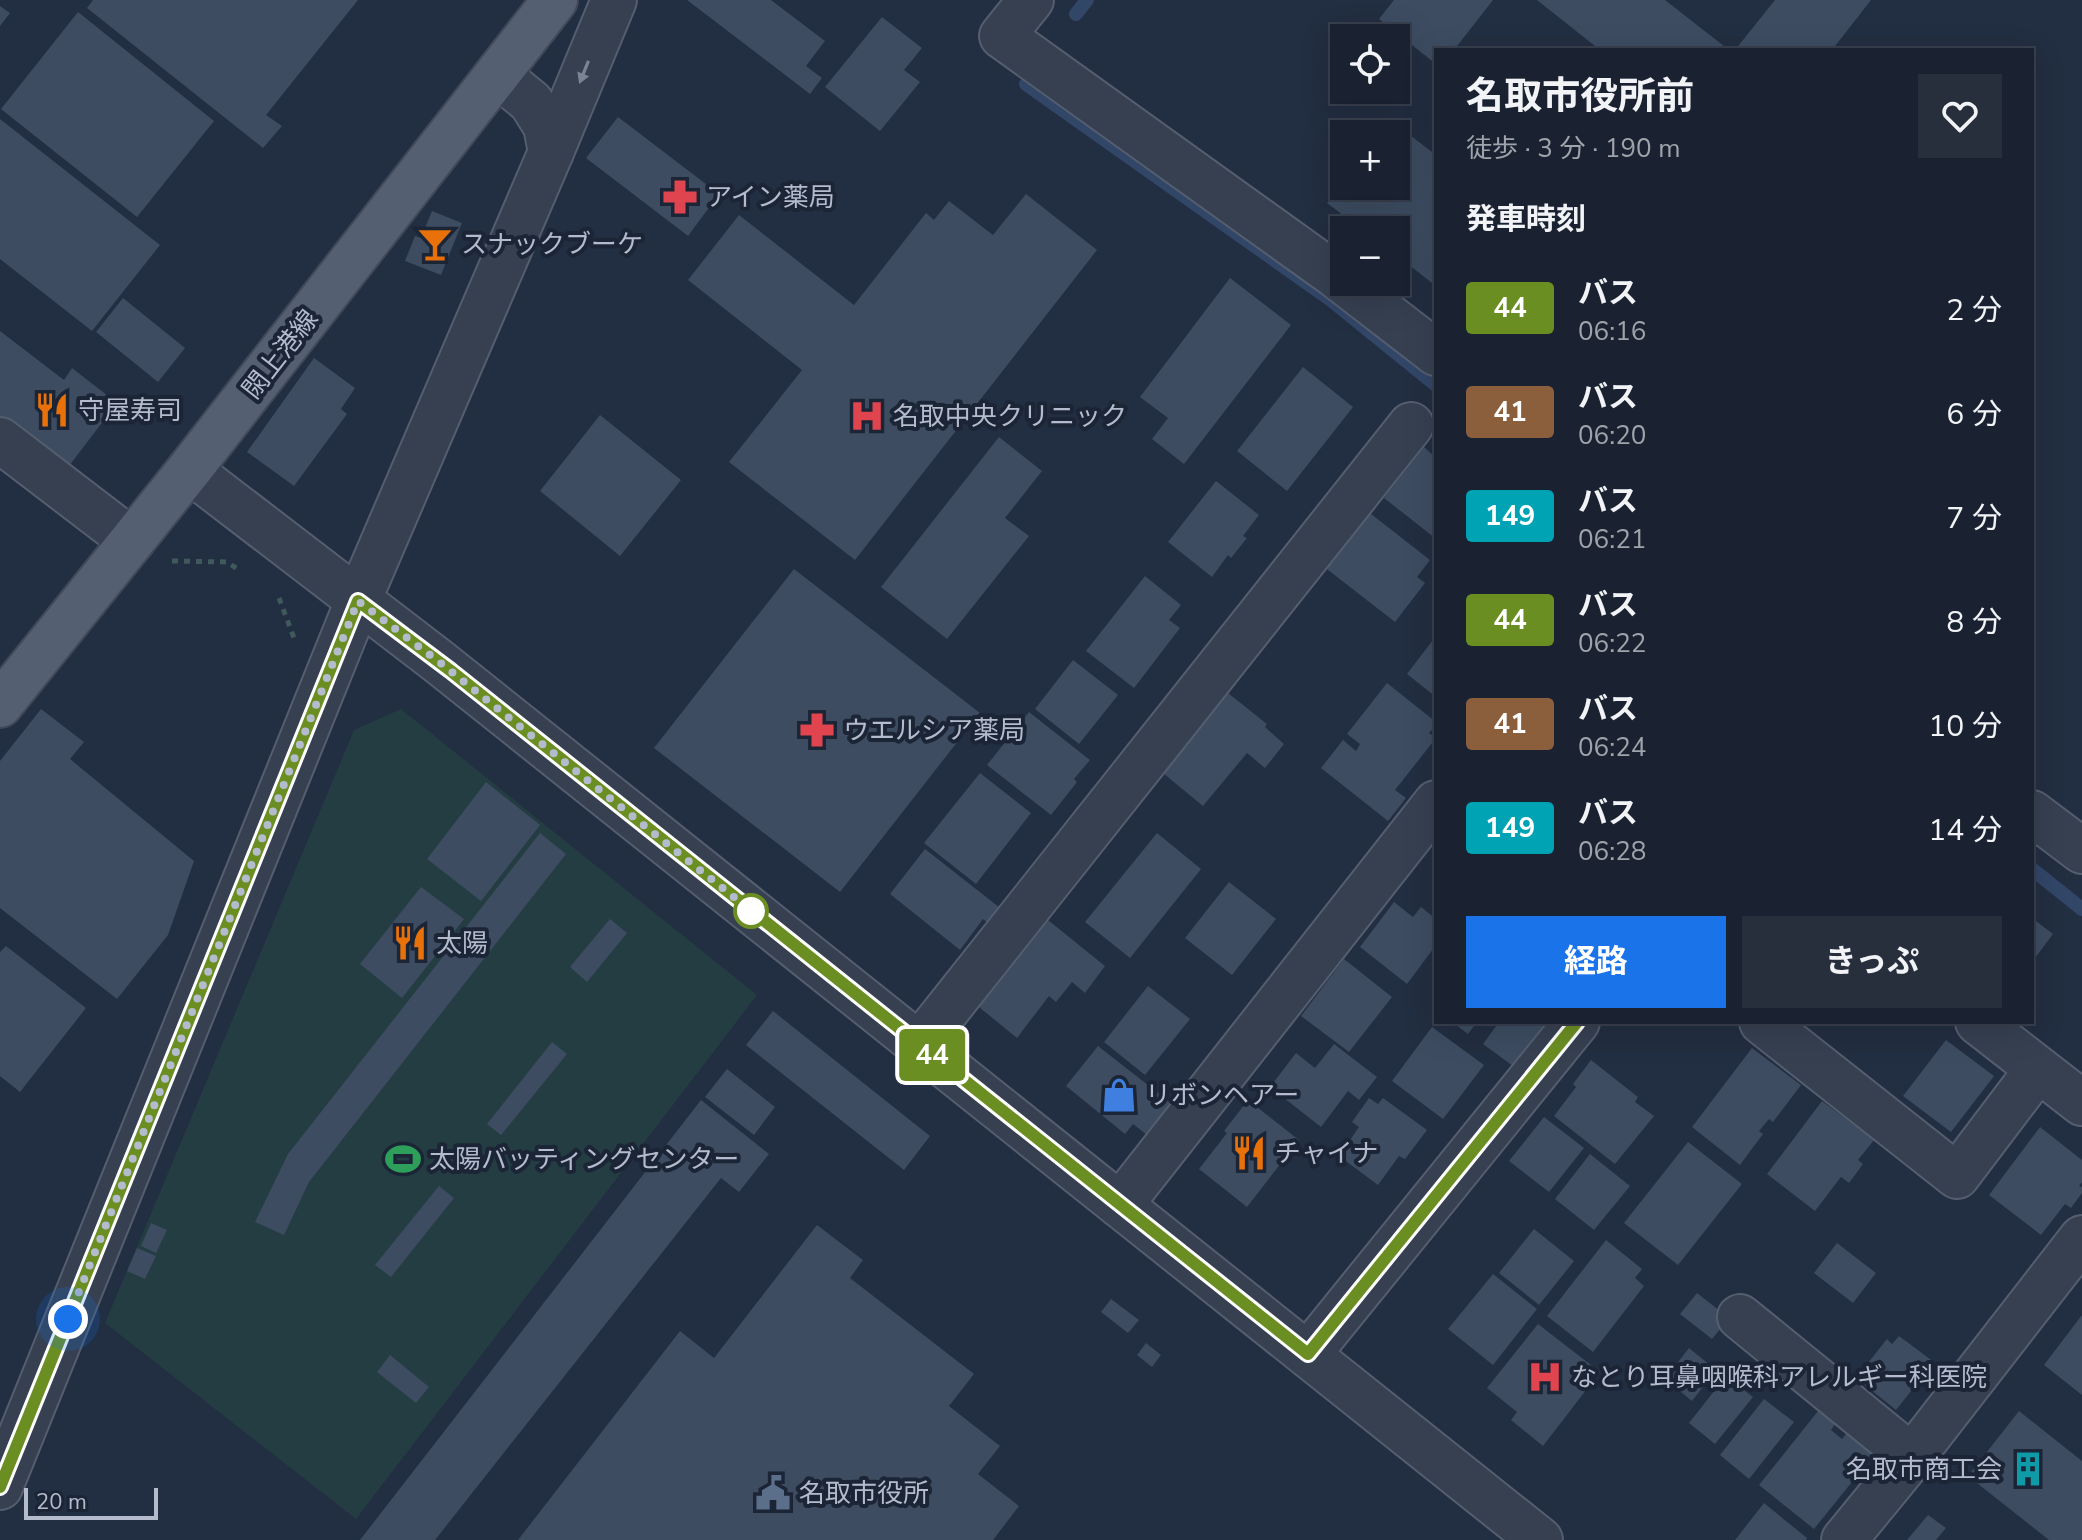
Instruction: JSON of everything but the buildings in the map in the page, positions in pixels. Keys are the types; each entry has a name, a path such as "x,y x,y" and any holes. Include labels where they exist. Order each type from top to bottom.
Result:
{"main road":[{"name":"閖上港線","path":"0,705 189,470 555,0"}],"street":[{"path":"0,1487 358,601 614,0"},
{"path":"1031,0 1002,36 1335,275 1434,351"},
{"path":"498,75 531,102 546,126 551,152"},
{"path":"919,1045 1411,425"},
{"path":"0,440 132,541"},
{"path":"189,470 447,668 1540,1540"},
{"path":"1120,1205 1434,806"},
{"path":"2034,815 2082,851"},
{"path":"1308,1354 1575,1024"},
{"path":"1765,1024 1957,1176 2038,1069"},
{"path":"1981,1024 2082,1103"},
{"path":"1844,1540 2082,1238"},
{"path":"1740,1317 1912,1457"}],"path":[{"path":"172,561 227,562 240,570"},
{"path":"277,594 298,651"}],"green space":[{"name":"太陽バッティングセンター","path":"401,709 757,995 356,1519 105,1323 354,730"}],"waterway":[{"path":"1076,14 1087,0"},
{"path":"1026,84 1331,300 1434,383"},
{"path":"2034,871 2082,909"}],"bus line":[{"name":"44","path":"0,1487 358,601 451,671 1308,1354 1575,1024"}],"place":[{"name":"アイン薬局","path":"680,197"},
{"name":"スナックブーケ","path":"435,244"},
{"name":"守屋寿司","path":"52,410"},
{"name":"名取中央クリニック","path":"867,416"},
{"name":"ウエルシア薬局","path":"817,730"},
{"name":"太陽","path":"410,943"},
{"name":"リボンヘアー","path":"1119,1095"},
{"name":"チャイナ","path":"1249,1153"},
{"name":"太陽バッティングセンター","path":"403,1159"},
{"name":"なとり耳鼻咽喉科アレルギー科医院","path":"1545,1377"},
{"name":"名取市商工会","path":"2028,1469"},
{"name":"名取市役所","path":"773,1493"}],"route":[{"path":"68,1319 358,601 438,661 760,918 751,911"}]}
